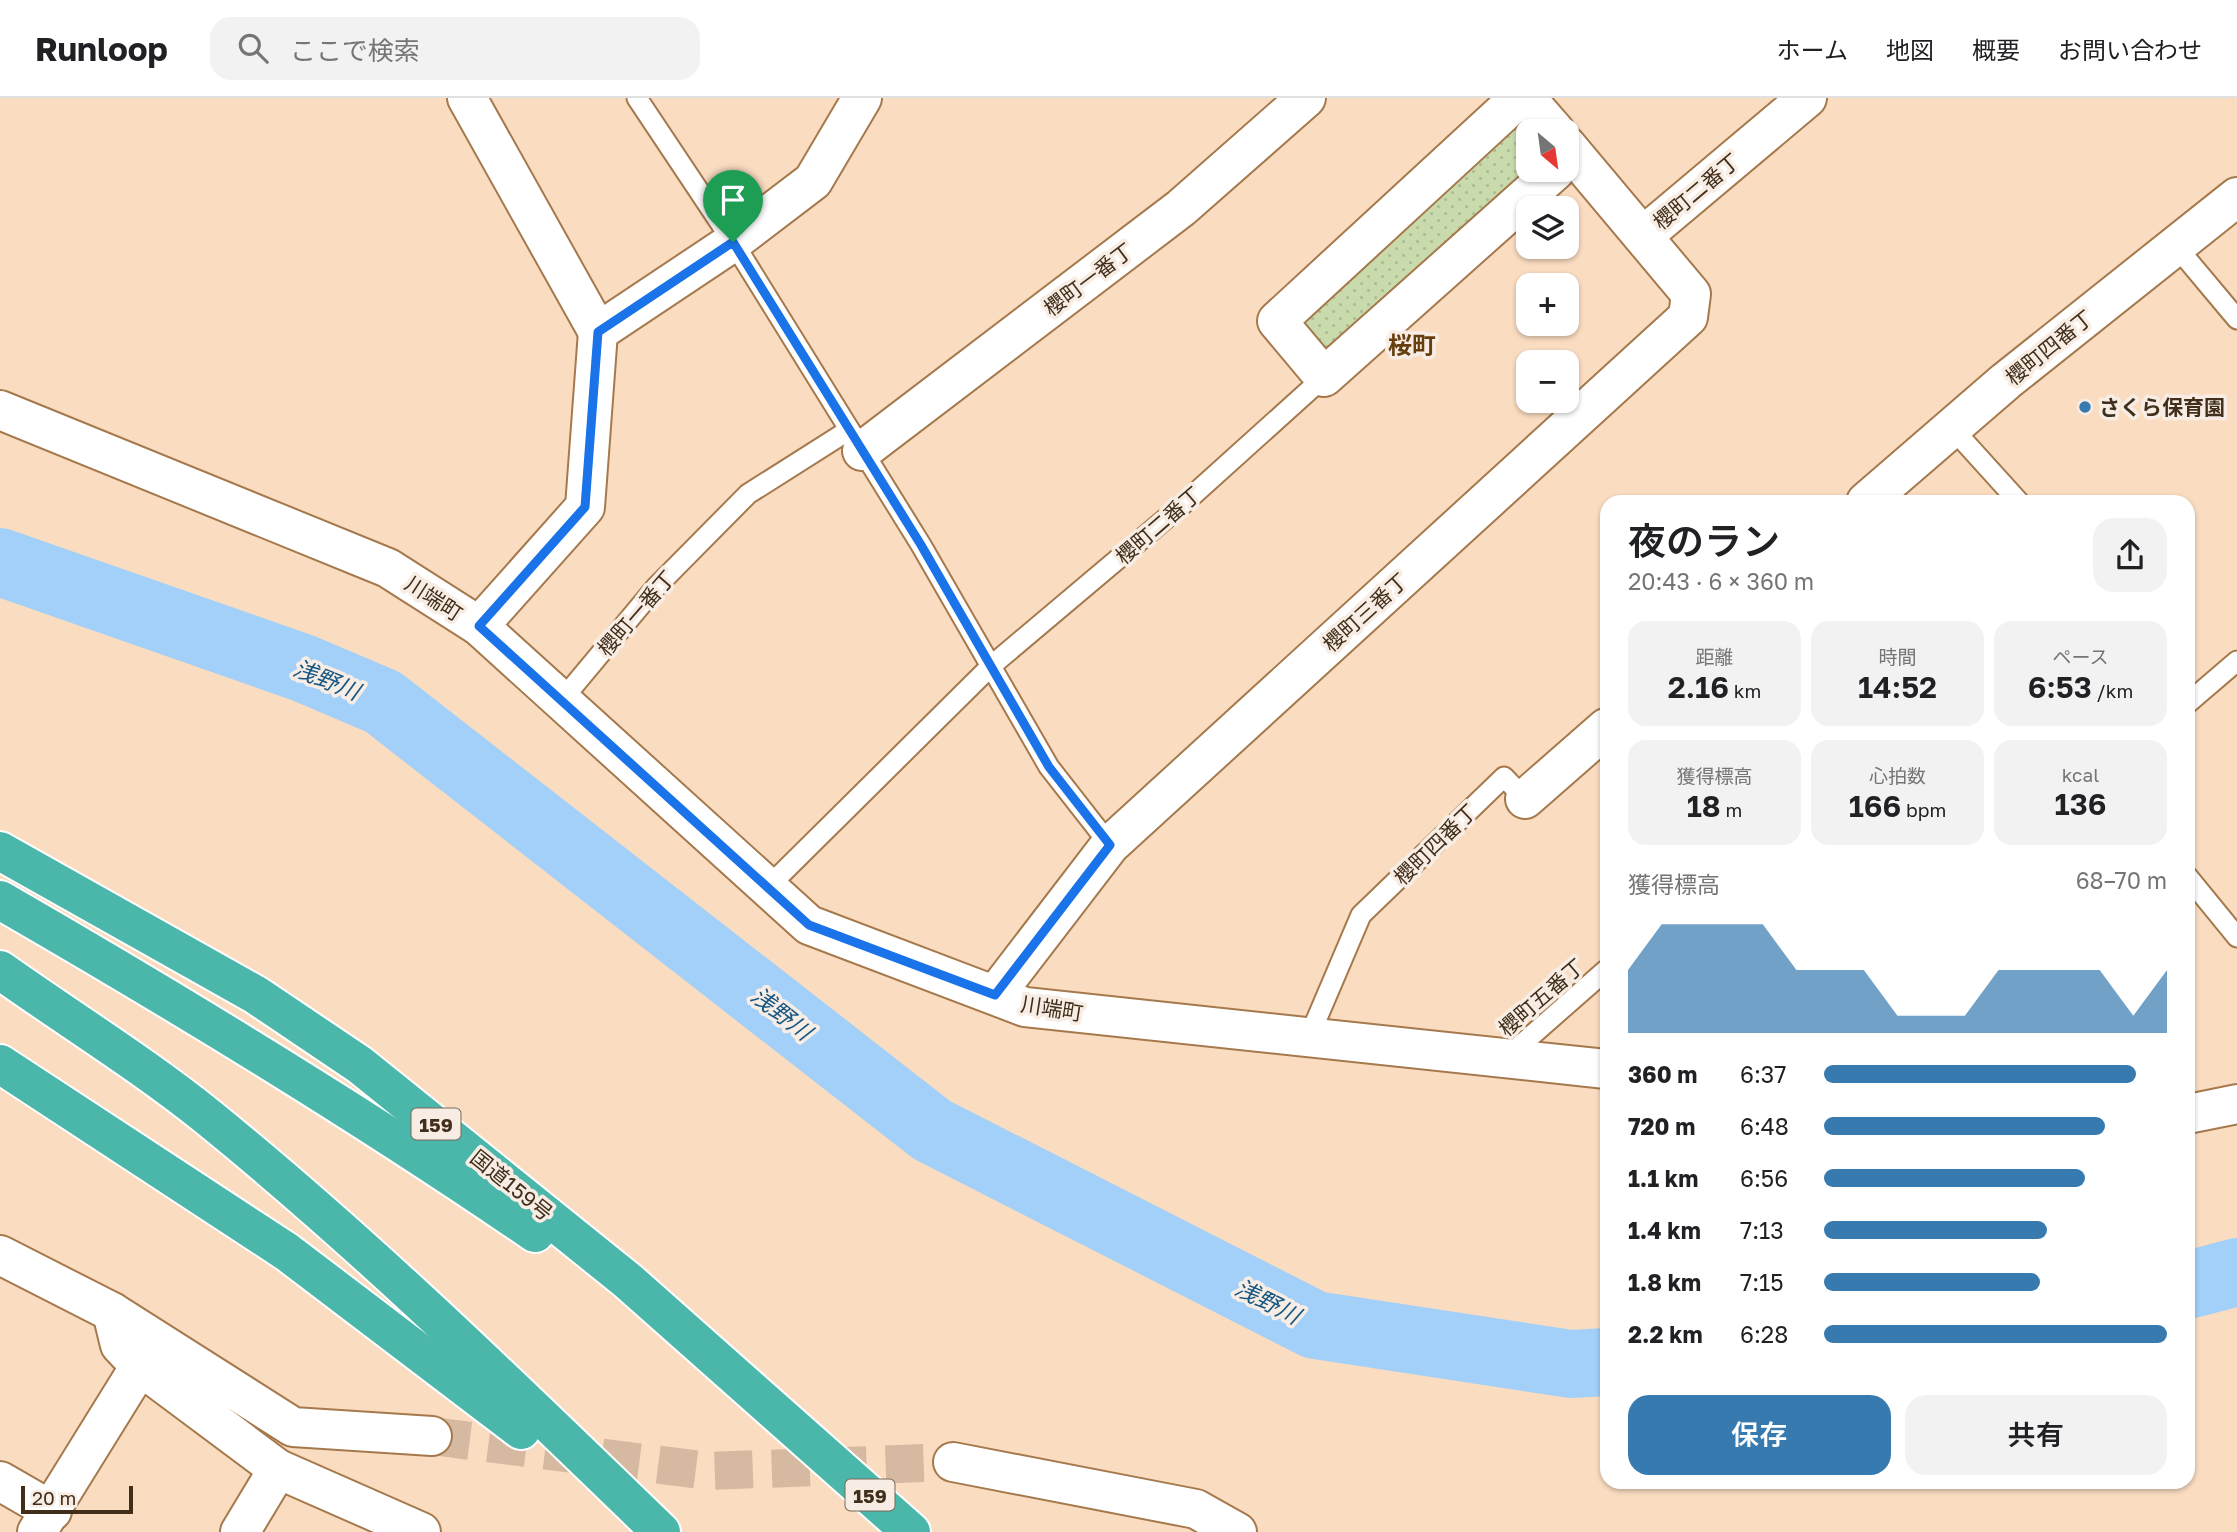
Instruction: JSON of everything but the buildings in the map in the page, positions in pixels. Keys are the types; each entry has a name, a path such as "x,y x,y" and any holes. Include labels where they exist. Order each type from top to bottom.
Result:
{"highway":[{"name":"国道159号","path":"0,851 256,995 360,1065 512,1184 628,1281 911,1532"},
{"name":"159","path":"0,900 253,1050 408,1146 545,1239 828,1458"},
{"path":"0,970 206,1116 356,1245 518,1394 661,1532"},
{"path":"0,1064 286,1252 470,1389 648,1532"}],"street":[{"path":"467,98 598,332 585,507 479,626"},
{"path":"598,332 733,242 813,181 862,98"},
{"name":"櫻町一番丁","path":"856,440 1181,208 1306,98"},
{"path":"1324,377 1277,321 1519,98"},
{"path":"1526,98 1540,119"},
{"name":"櫻町二番丁","path":"1579,169 1643,236 1807,98"},
{"name":"櫻町二番丁","path":"1324,377 1531,182"},
{"name":"櫻町四番丁","path":"1874,495 1952,428 2237,197"},
{"name":"櫻町三番丁","path":"995,995 1110,845 1688,317 1691,294 1643,236"},
{"name":"川端町","path":"0,410 388,568 479,626 809,925 1026,1007 1600,1068"},
{"name":"櫻町四番丁","path":"1525,799 1600,733"},
{"path":"2195,1113 2237,1104"},
{"path":"0,1255 112,1312 293,1427 432,1436"},
{"path":"112,1312 120,1346 140,1366 278,1469 419,1532"},
{"path":"0,1481 45,1521 140,1366"},
{"path":"953,1462 1196,1509 1237,1532"},
{"path":"240,1532 278,1469"}],"lane":[{"path":"637,98 733,242 856,440 1049,767 1110,845"},
{"path":"2175,245 2237,319"},
{"name":"櫻町二番丁","path":"768,887 991,666 1182,505 1324,377"},
{"path":"1952,428 2013,495"},
{"name":"櫻町一番丁","path":"561,701 656,587 748,494 856,440"},
{"path":"2195,691 2237,661"},
{"name":"櫻町四番丁","path":"1310,1037 1361,915 1504,777 1525,799"},
{"path":"2195,886 2237,937"},
{"name":"櫻町五番丁","path":"1505,1058 1600,975"}],"green space":[{"path":"1516,122 1516,182 1322,353 1298,330"}],"waterway":[{"name":"浅野川","path":"0,562 303,668 383,702 932,1130 1315,1325 1571,1364 1600,1362"},
{"name":"浅野川","path":"2195,1283 2237,1272"}],"tunnel":[{"path":"432,1436 708,1471 953,1462"}],"place":[{"name":"さくら保育園","path":"2085,407"}],"district":[{"name":"桜町","path":"1412,344"}],"route":[{"path":"733,242 921,545 1049,767 1110,845 995,995 809,925 479,626 585,507 598,332 733,242"}]}
